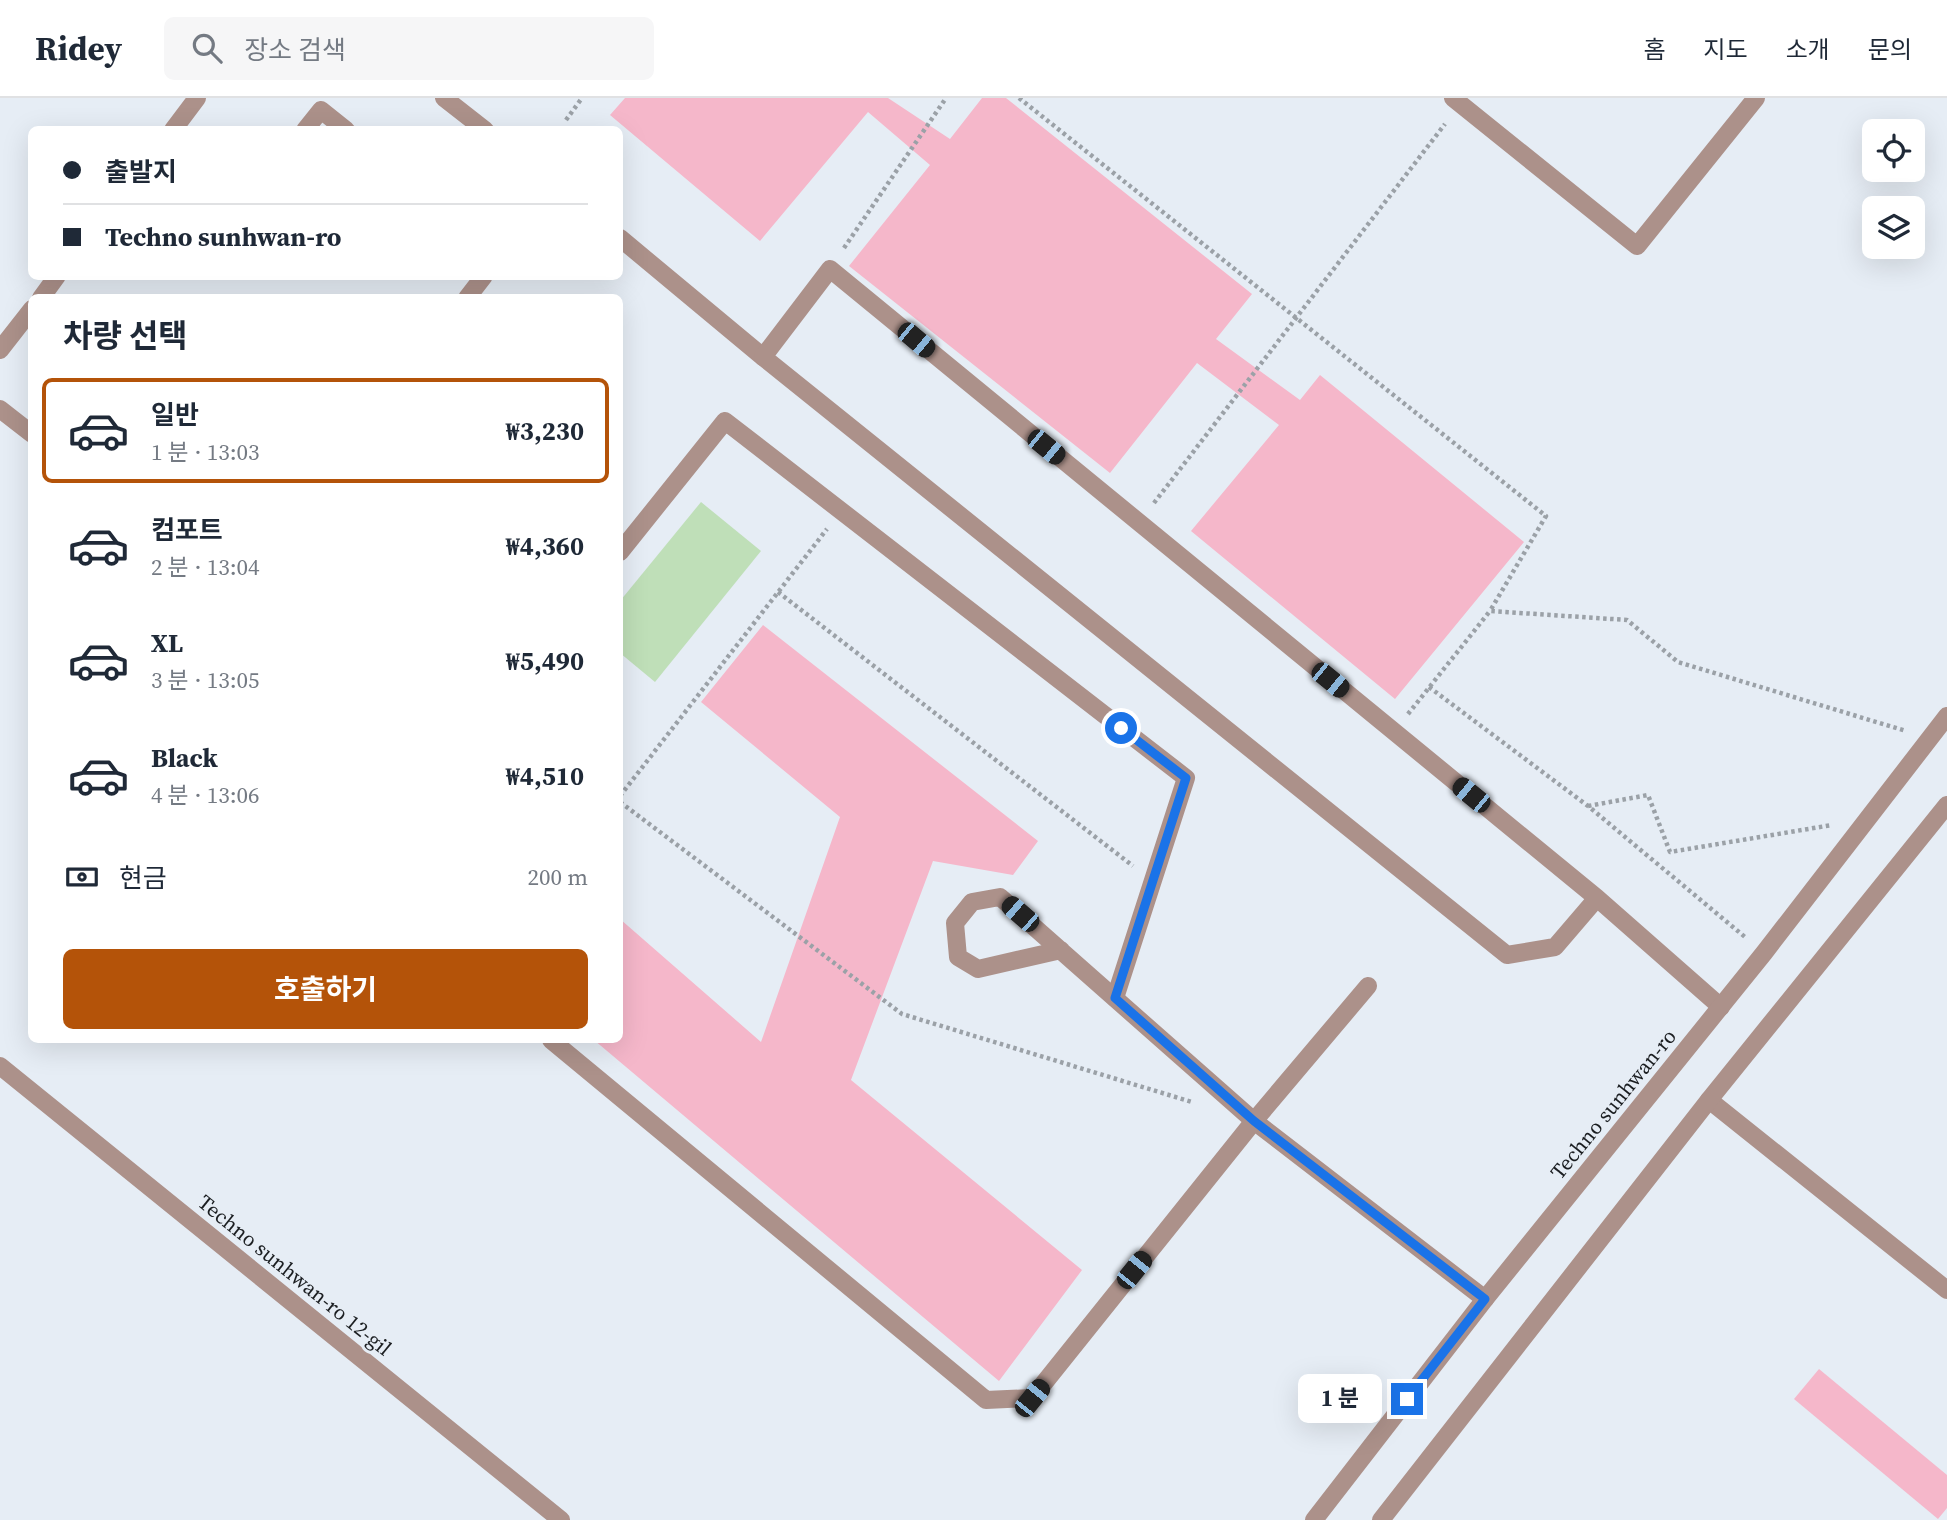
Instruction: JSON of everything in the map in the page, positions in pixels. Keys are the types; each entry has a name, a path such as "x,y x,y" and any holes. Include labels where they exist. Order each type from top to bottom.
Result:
{"street":[{"path":"176,126 197,98"},
{"path":"444,98 480,126"},
{"path":"1456,101 1637,246 1756,98"},
{"path":"308,126 321,110 341,126"},
{"path":"623,240 763,357 1507,955 1555,947 1597,898"},
{"path":"763,357 830,269 1597,898 1721,1007"},
{"path":"470,294 481,280"},
{"path":"0,349 28,314"},
{"path":"0,409 28,431"},
{"path":"623,548 725,421 1186,778 1115,998"},
{"name":"Techno sunhwan-ro","path":"1314,1520 1485,1299 1764,953 1947,716"},
{"path":"1381,1520 1709,1100 1947,805"},
{"path":"1061,950 978,970 958,957 955,923 972,902 1000,897 1061,950 1254,1121 1485,1299"},
{"path":"555,1043 986,1400 1032,1398 1254,1121 1368,986"},
{"name":"Techno sunhwan-ro 12-gil","path":"0,1066 561,1520"},
{"path":"1709,1100 1947,1290"}],"path":[{"path":"566,120 582,98"},
{"path":"830,269 946,98"},
{"path":"1019,98 1546,516 1489,611 1394,732"},
{"path":"1139,523 1456,101"},
{"path":"623,792 841,511"},
{"path":"778,592 1153,881"},
{"path":"1489,611 1627,620 1678,662 1930,738"},
{"path":"1429,687 1588,806 1764,953"},
{"path":"1588,806 1648,795 1670,852 1867,819"},
{"path":"623,804 902,1014 1202,1105"}],"green space":[{"path":"701,502 761,551 655,682 623,655 623,597"}],"building":[{"path":"625,98 888,98 950,139 982,98 1006,98 1252,294 1216,339 1300,400 1320,375 1524,542 1395,699 1191,531 1279,425 1197,363 1110,473 849,266 930,165 868,112 760,241 610,115"},
{"path":"763,625 1038,841 1013,875 933,861 851,1080 1082,1270 999,1381 598,1043 623,1043 623,922 761,1042 840,817 701,702"},
{"path":"1819,1369 1947,1475 1947,1508 1938,1519 1794,1399"}],"route":[{"path":"1121,728 1186,778 1115,998 1254,1121 1485,1299 1407,1399"}]}
